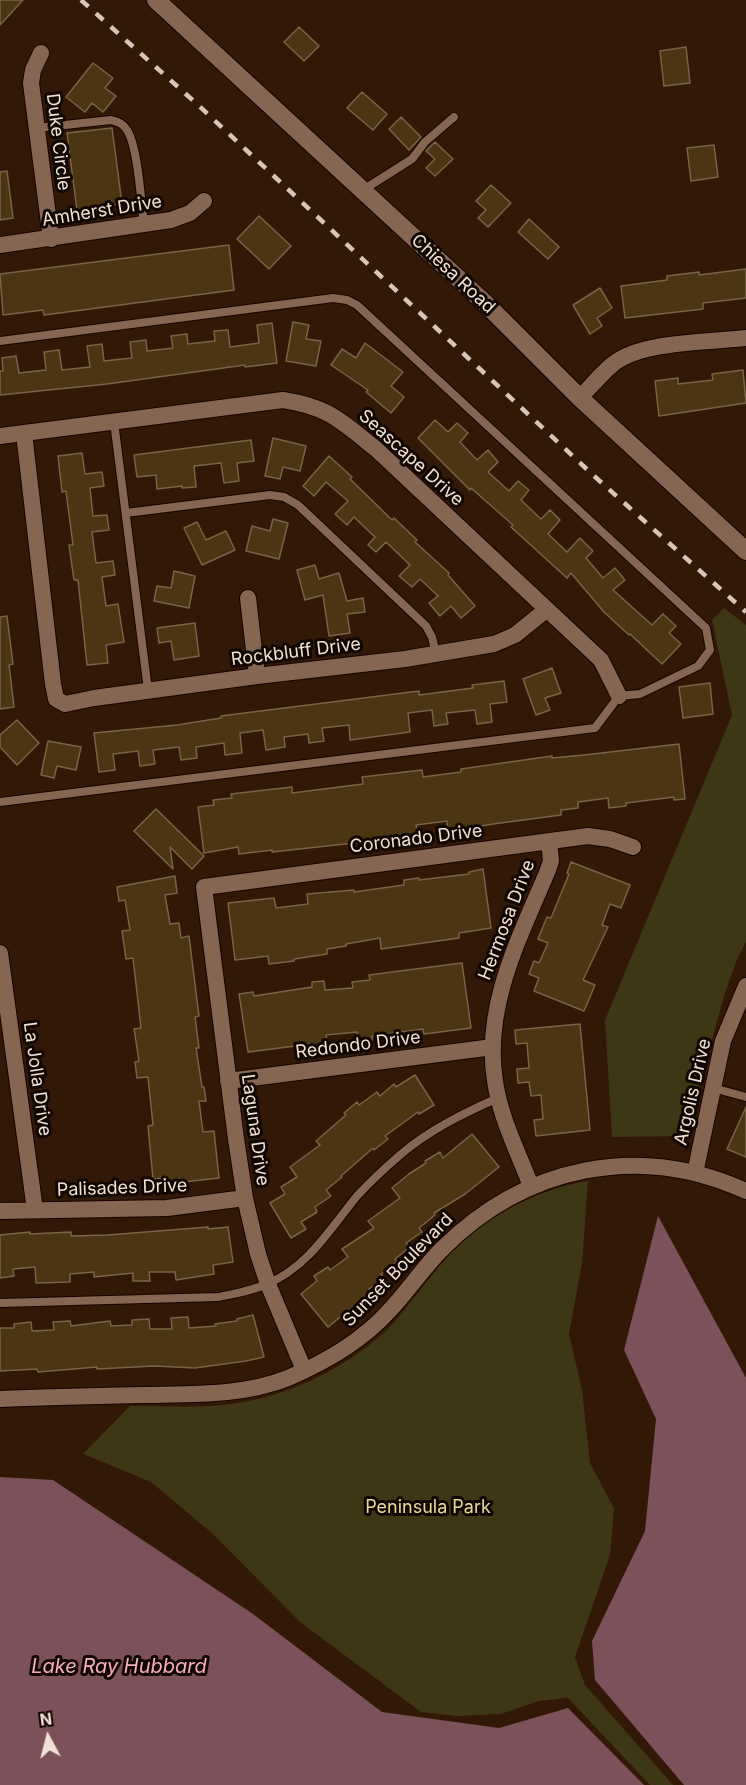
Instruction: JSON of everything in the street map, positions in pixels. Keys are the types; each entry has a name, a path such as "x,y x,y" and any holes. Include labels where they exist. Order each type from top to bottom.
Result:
{"main road":[{"name":"Chiesa Road","path":"156,0 486,304 580,398 746,551"}],"street":[{"name":"Duke Circle","path":"41,53 33,70 31,83 51,239"},
{"name":"Amherst Drive","path":"0,245 171,220 190,213 204,201"},
{"path":"580,398 615,362 635,352 746,338"},
{"name":"Seascape Drive","path":"0,436 283,400 308,404 325,411 376,449 601,660 619,696"},
{"name":"Rockbluff Drive","path":"24,433 53,684 56,699 65,704 148,690 436,654 494,644 515,635 546,609"},
{"path":"248,598 257,676"},
{"name":"Coronado Drive","path":"204,887 597,837 633,847"},
{"name":"Hermosa Drive","path":"531,1186 498,1098 493,1047 501,988 551,861 549,842"},
{"name":"Laguna Drive","path":"204,887 245,1198 258,1254 268,1284 304,1370"},
{"name":"La Jolla Drive","path":"0,953 35,1210"},
{"name":"Argolis Drive","path":"695,1173 723,1041 742,1010 746,986"},
{"name":"Redondo Drive","path":"228,1081 493,1047"},
{"name":"Sunset Boulevard","path":"0,1399 216,1392 266,1385 304,1370 330,1358 370,1330 454,1237 490,1210 531,1186 574,1172 615,1167 654,1167 695,1173 746,1191"},
{"name":"Palisades Drive","path":"0,1211 167,1208 245,1198"}],"lane":[{"path":"363,190 412,159 425,142 454,117"},
{"path":"37,128 111,120 121,123 128,131 134,152 144,225"},
{"path":"0,341 333,298 348,300 357,305 706,628 710,650 698,666 640,694 619,696 595,728 0,802"},
{"path":"114,422 148,690"},
{"path":"126,513 270,495 284,497 298,505 426,626 436,654"},
{"path":"713,1088 746,1097"},
{"path":"0,1303 218,1297 268,1284 314,1252 358,1196 401,1154 461,1114 498,1098"}],"green space":[{"path":"724,608 746,625 746,942 725,993 685,1136 612,1137 605,1020 732,715 712,620"},
{"name":"Peninsula Park","path":"588,1181 582,1263 569,1334 582,1390 590,1463 614,1508 610,1555 575,1657 585,1685 673,1785 650,1785 568,1698 539,1701 501,1714 458,1716 421,1712 300,1622 212,1533 151,1482 83,1454 130,1406 199,1406 245,1402 288,1390 329,1371 349,1359 388,1329 449,1255 478,1229 495,1217 532,1198 551,1190"}],"water":[{"path":"658,1216 746,1378 746,1785 684,1785 595,1680 592,1641 645,1531 656,1419 624,1350"},
{"name":"Lake Ray Hubbard","path":"0,1477 53,1480 253,1614 382,1712 499,1728 568,1708 644,1785 0,1785"}],"building":[{"path":"0,0 23,0 0,25"},
{"path":"299,27 319,46 304,61 284,42"},
{"path":"686,47 690,83 664,86 660,51"},
{"path":"93,63 113,78 105,88 116,96 103,112 92,103 85,112 66,97"},
{"path":"362,92 387,114 373,130 347,108"},
{"path":"401,117 421,137 409,150 389,129"},
{"path":"112,128 122,204 77,210 67,133"},
{"path":"435,142 453,159 435,176 426,168 435,159 426,151"},
{"path":"714,145 718,177 691,181 687,148"},
{"path":"7,171 13,218 0,220 0,172"},
{"path":"491,185 511,203 488,227 478,218 486,210 476,201"},
{"path":"259,216 291,246 269,269 237,239"},
{"path":"529,219 559,247 548,259 518,232"},
{"path":"229,245 234,290 44,315 43,310 3,315 0,274"},
{"path":"746,269 746,298 703,303 703,309 625,318 621,286 667,280 667,276 699,272 699,275"},
{"path":"600,288 612,308 597,318 602,326 590,334 573,305"},
{"path":"293,322 309,325 306,339 321,341 316,366 286,361"},
{"path":"272,323 277,363 0,395 2,358 16,356 19,373 46,370 44,352 59,350 62,370 90,367 87,346 102,344 104,361 132,358 130,342 146,340 147,351 173,348 171,336 187,334 188,344 215,341 214,331 228,330 230,347 259,343 257,325"},
{"path":"365,343 403,372 391,386 404,397 391,413 366,392 368,390 331,365 342,349 356,358"},
{"path":"743,370 746,403 659,416 655,381 678,378 678,384 713,380 712,374"},
{"path":"435,420 448,432 457,423 468,433 460,442 477,460 488,450 498,462 488,472 509,491 518,481 529,490 521,500 541,519 550,510 560,520 548,534 567,552 580,538 593,551 586,558 603,578 615,568 625,580 613,590 652,625 663,614 676,626 669,633 681,644 662,664 604,612 571,573 567,578 511,527 513,525 471,488 470,490 418,438"},
{"path":"273,438 306,446 300,471 283,467 280,479 265,476"},
{"path":"251,440 254,461 237,463 239,481 224,483 221,463 194,466 196,487 157,489 156,475 137,477 134,455"},
{"path":"82,453 85,474 102,472 104,486 90,488 93,516 107,515 109,530 92,532 96,563 113,561 115,575 102,577 106,606 118,604 124,642 106,645 108,663 87,665 78,580 74,580 69,545 73,545 66,491 62,492 58,456"},
{"path":"329,456 392,520 394,518 417,540 415,542 449,573 448,575 475,606 461,618 451,606 440,616 429,603 438,596 420,579 412,587 399,576 410,565 386,542 376,552 368,545 375,537 354,517 347,525 335,514 348,501 326,482 314,496 303,486"},
{"path":"273,519 288,523 279,559 246,551 252,526 270,531"},
{"path":"197,522 206,540 226,531 235,550 202,565 184,528"},
{"path":"315,565 319,579 339,573 347,601 363,598 365,612 347,614 350,633 329,636 323,595 305,600 297,570"},
{"path":"174,571 195,576 189,608 154,601 157,586 171,588"},
{"path":"7,616 13,664 9,665 14,707 0,709 0,617"},
{"path":"195,623 199,656 174,660 171,641 159,643 157,628"},
{"path":"552,668 561,693 545,698 550,710 536,715 523,679"},
{"path":"504,681 507,702 490,704 492,722 477,724 475,710 446,713 448,724 434,726 432,710 408,713 410,732 350,740 349,725 322,728 324,741 309,743 308,734 284,737 285,747 266,750 263,730 240,733 242,753 225,755 224,743 196,747 197,758 181,760 179,747 153,750 155,764 140,766 138,751 113,754 115,770 99,772 94,733 177,725 221,718 221,716 419,691 419,695 473,688 472,685"},
{"path":"710,683 713,714 683,718 679,687"},
{"path":"17,720 39,743 17,765 0,747 0,735"},
{"path":"48,741 81,747 76,770 57,766 54,778 41,775"},
{"path":"679,744 685,799 674,800 674,797 626,803 626,806 609,808 608,798 578,802 578,808 561,810 561,815 462,829 463,831 448,833 447,821 416,825 418,836 272,852 272,850 239,854 238,847 204,853 198,807 214,805 213,800 232,798 231,794 292,787 292,793 363,784 362,777 422,770 423,777 552,756 552,758 584,755"},
{"path":"156,809 204,856 192,869 170,847 173,869 134,831"},
{"path":"571,862 630,885 621,908 610,904 602,925 608,927 583,980 595,985 584,1011 534,991 539,978 529,974 534,961 539,963 548,943 538,939 547,917 551,918 569,874 567,873"},
{"path":"483,869 491,928 459,933 459,938 381,949 380,938 327,949 327,954 294,959 294,961 269,964 268,956 235,960 228,903 274,898 276,908 308,904 307,894 354,890 354,892 404,885 404,880 469,874 469,872"},
{"path":"175,876 177,893 165,895 170,924 179,923 181,938 189,936 199,1016 195,1017 199,1048 196,1048 206,1101 199,1101 203,1132 214,1131 219,1178 165,1184 165,1178 153,1179 148,1126 153,1125 148,1077 137,1078 135,1062 139,1061 134,1029 141,1028 133,958 126,959 122,931 130,930 125,900 119,901 117,887"},
{"path":"462,963 471,1028 424,1034 423,1029 372,1036 372,1041 358,1042 357,1032 326,1035 328,1046 312,1048 311,1044 248,1052 239,994 253,992 254,996 312,987 312,982 324,981 325,990 353,988 352,982 370,980 369,975"},
{"path":"580,1024 590,1130 536,1136 534,1120 543,1119 541,1095 531,1096 529,1082 518,1083 517,1069 529,1068 527,1043 516,1044 515,1030"},
{"path":"415,1075 434,1105 419,1114 418,1112 385,1136 388,1139 374,1150 373,1148 341,1176 326,1190 331,1196 315,1207 317,1212 301,1222 306,1229 291,1238 270,1203 285,1194 281,1187 297,1177 290,1167 320,1145 316,1141 346,1115 344,1113 357,1102 359,1105 377,1092 380,1096 394,1084 396,1087"},
{"path":"746,1107 746,1157 727,1149"},
{"path":"472,1134 499,1167 465,1194 434,1213 435,1215 419,1228 422,1232 406,1243 410,1247 381,1274 384,1278 369,1289 371,1292 328,1327 301,1294 317,1281 314,1276 328,1267 330,1270 348,1257 342,1249 374,1228 368,1221 400,1198 392,1188 426,1163 425,1161 440,1152 443,1158"},
{"path":"208,1227 208,1229 228,1227 233,1262 213,1265 214,1274 176,1280 175,1272 149,1272 150,1281 133,1281 133,1273 94,1277 94,1272 70,1274 70,1282 36,1283 35,1267 13,1269 14,1276 0,1278 0,1235 71,1232 71,1236 108,1235"},
{"path":"253,1315 264,1357 195,1368 154,1366 97,1369 97,1367 38,1372 37,1369 0,1371 0,1328 14,1328 14,1324 31,1322 32,1331 54,1330 53,1322 70,1321 71,1326 110,1321 111,1326 132,1325 132,1320 149,1319 150,1329 172,1329 171,1318 188,1317 189,1328 216,1326 215,1324 237,1321 237,1319"}],"railway":[{"path":"81,0 197,104 593,475 746,612"}]}
